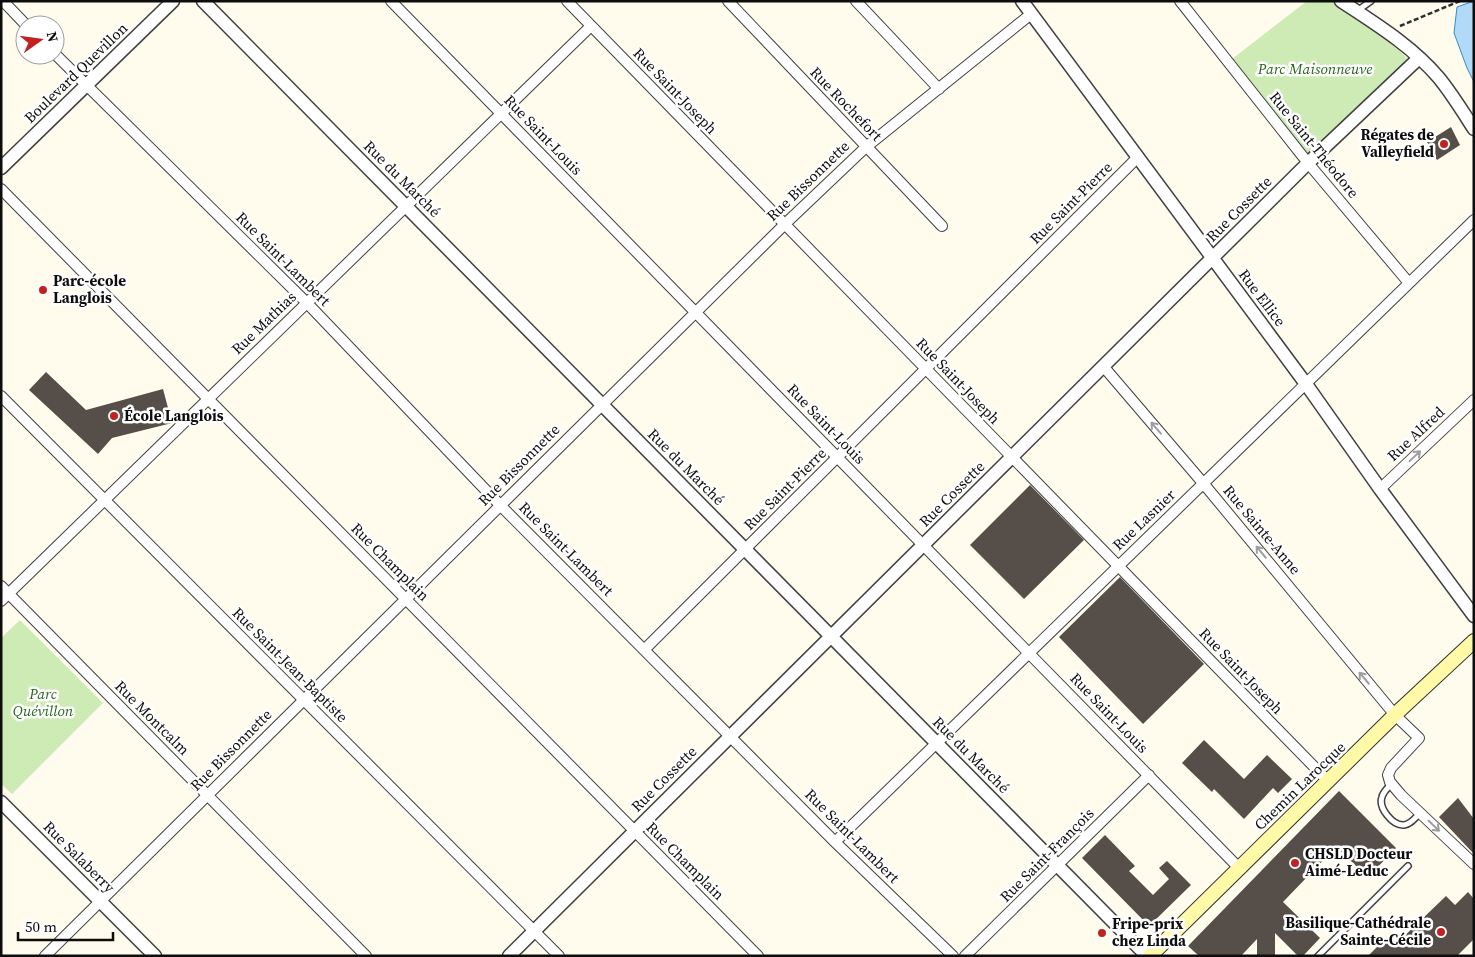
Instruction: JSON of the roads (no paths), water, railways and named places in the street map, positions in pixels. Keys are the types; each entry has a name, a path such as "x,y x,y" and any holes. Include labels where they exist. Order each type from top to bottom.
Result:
{"main road":[{"name":"Chemin Larocque","path":"1148,956 1395,715 1474,641"}],"street":[{"path":"3,1 16,15"},
{"name":"Boulevard Quevillon","path":"1,168 173,1"},
{"name":"Rue du Marché","path":"203,1 1148,956"},
{"name":"Rue Saint-Louis","path":"392,1 1240,868"},
{"name":"Rue Saint-Joseph","path":"567,1 1328,781"},
{"path":"856,1 939,89"},
{"name":"Rue Ellice","path":"1022,1 1306,384 1380,489 1474,616"},
{"name":"Rue Saint-Théodore","path":"1180,1 1308,163 1409,283"},
{"path":"1342,1 1387,32 1440,78 1474,130"},
{"name":"Rue Rochefort","path":"729,2 942,226"},
{"name":"Rue Bissonnette","path":"45,956 784,224 866,147 1032,14"},
{"name":"Rue Mathias","path":"4,594 105,500 591,26"},
{"name":"Rue Cossette","path":"509,956 1308,163 1419,58"},
{"name":"Rue Saint-Lambert","path":"65,64 307,303 500,505 835,842 953,956"},
{"name":"Rue Saint-Pierre","path":"644,650 1138,158"},
{"name":"Rue Champlain","path":"1,189 758,956"},
{"name":"Rue Lasnier","path":"835,842 1474,220"},
{"name":"Rue Sainte-Anne","path":"1103,366 1204,483 1395,715 1419,738 1391,768 1388,776 1392,784"},
{"name":"Rue Saint-Jean-Baptiste","path":"1,396 558,956"},
{"name":"Rue Alfred","path":"1380,489 1474,400"},
{"name":"Rue Montcalm","path":"4,594 366,956"},
{"name":"Rue Saint-François","path":"966,956 1149,775"},
{"path":"1392,784 1474,864"},
{"name":"Rue Salaberry","path":"1,802 154,956"}],"lane":[{"path":"1357,12 1371,1"},
{"path":"1392,784 1381,800 1385,812 1394,822 1402,825 1410,824 1420,813"},
{"path":"1318,956 1408,866"}],"water":[{"path":"1474,1 1474,82 1454,33 1457,7"}],"place":[{"name":"Régates de Valleyfield","path":"1444,144"},
{"name":"Parc-école Langlois","path":"43,290"},
{"name":"École Langlois","path":"114,416"},
{"name":"CHSLD Docteur Aimé-Leduc","path":"1295,863"},
{"name":"Basilique-Cathédrale Sainte-Cécile","path":"1441,932"},
{"name":"Fripe-prix chez Linda","path":"1102,933"}],"park label":[{"name":"Parc Maisonneuve","path":"1315,69"},
{"name":"Parc Quévillon","path":"43,702"}]}
